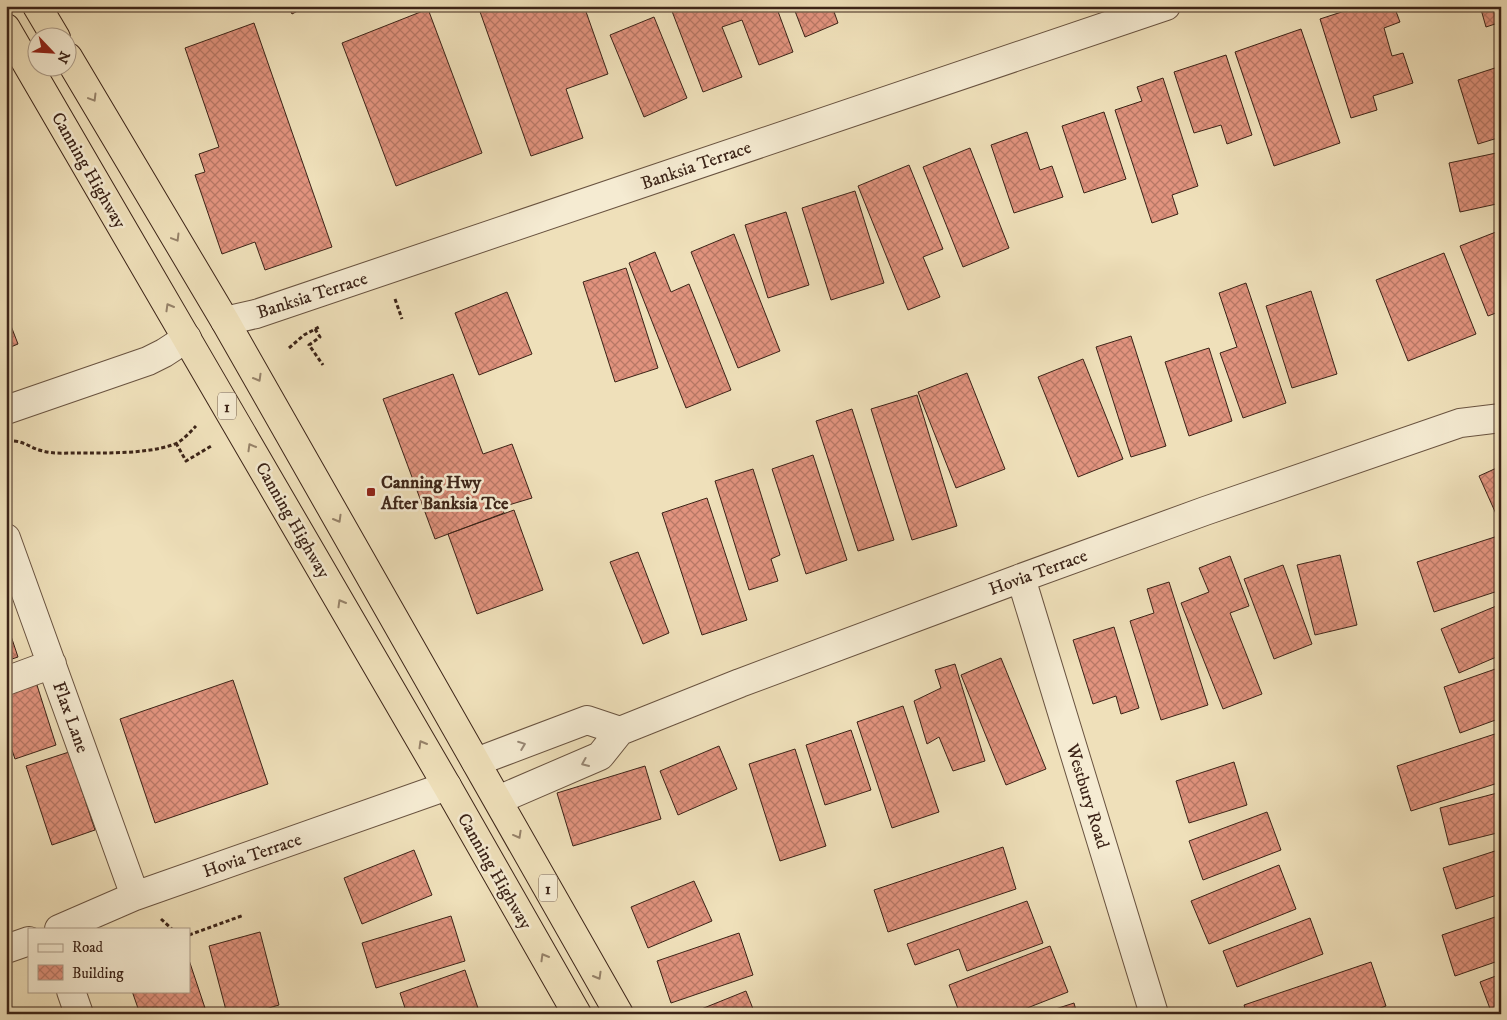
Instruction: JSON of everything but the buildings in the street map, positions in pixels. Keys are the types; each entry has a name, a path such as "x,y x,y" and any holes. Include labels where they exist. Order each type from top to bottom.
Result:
{"highway":[{"path":"38,6 50,28"},
{"name":"Canning Highway","path":"6,28 447,786 577,1014"},
{"name":"1","path":"78,73 225,321 619,1014"}],"street":[{"name":"Banksia Terrace","path":"225,321 256,314 1166,6"},
{"path":"6,410 148,361 187,338"},
{"name":"Hovia Terrace","path":"1460,423 1501,398"},
{"name":"Hovia Terrace","path":"498,800 600,756 620,732 740,683 1205,511 1460,423 1501,418"},
{"name":"Flax Lane","path":"6,538 135,896"},
{"name":"Westbury Road","path":"1021,578 1154,1014"},
{"path":"6,681 52,664"},
{"path":"476,762 587,720 620,732"},
{"name":"Hovia Terrace","path":"61,928 135,896 447,786"},
{"path":"6,949 28,941"},
{"path":"70,992 79,1014"}],"path":[{"path":"394,297 402,320"},
{"path":"315,329 320,337 309,345 323,365"},
{"path":"6,442 20,442 42,451 61,453 106,453 149,450 176,443 196,426"},
{"path":"176,443 186,461 216,443"},
{"path":"190,935 244,915"}],"place":[{"name":"Canning Hwy After Banksia Tce","path":"371,492"}]}
